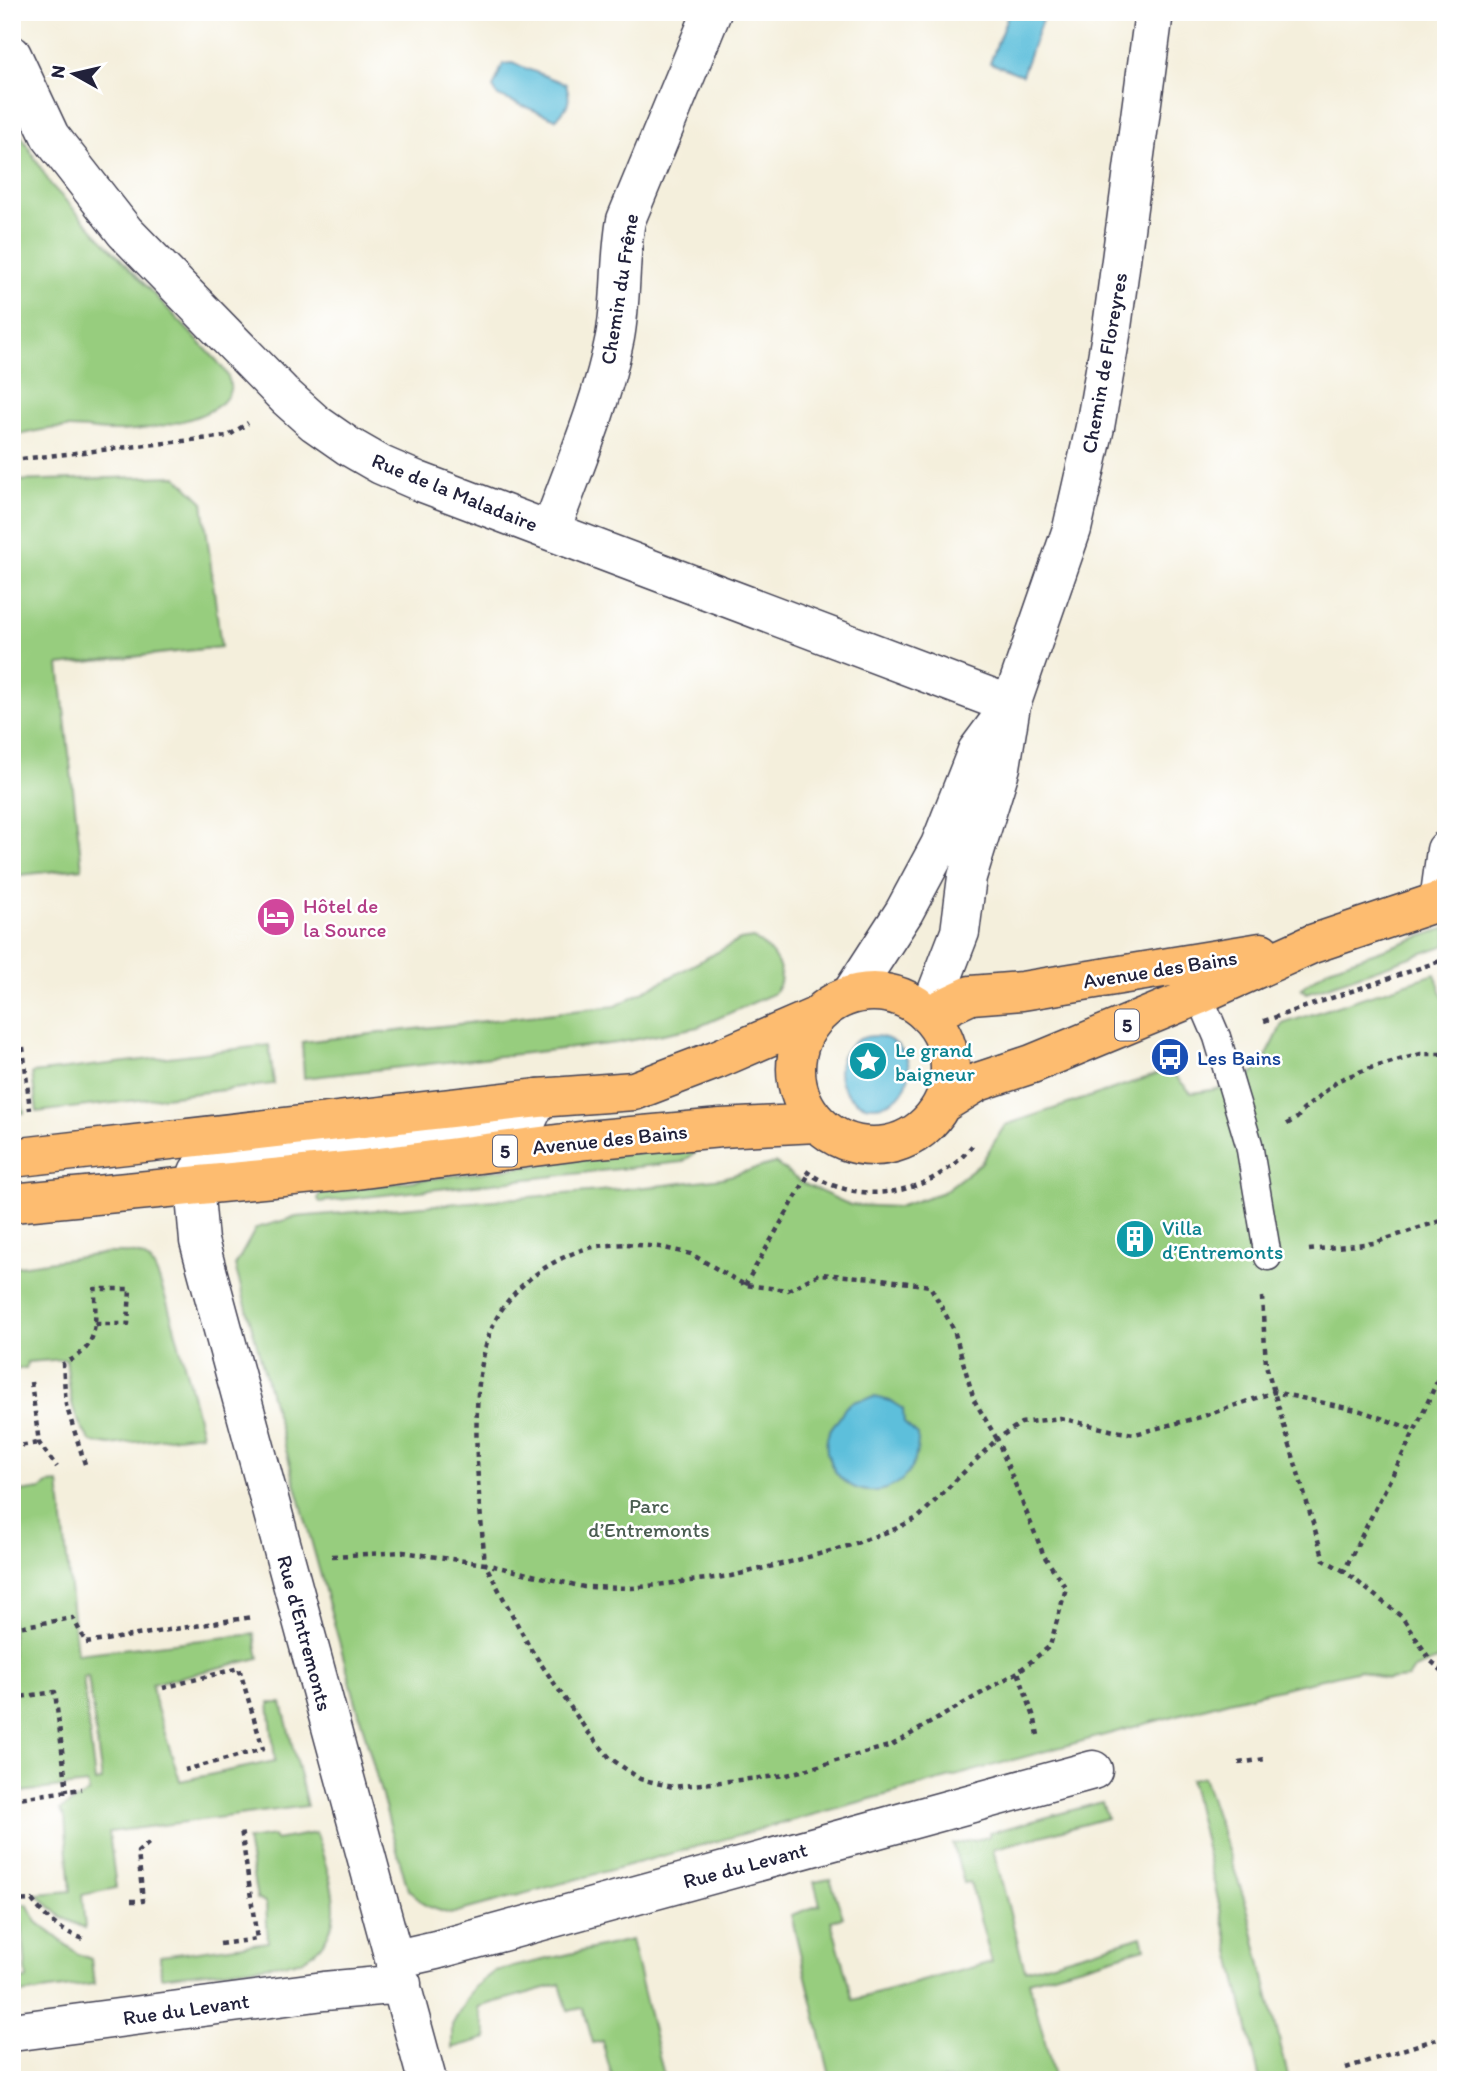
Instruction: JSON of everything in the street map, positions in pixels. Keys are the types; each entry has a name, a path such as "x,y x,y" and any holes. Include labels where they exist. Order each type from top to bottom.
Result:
{"main road":[{"name":"Avenue des Bains","path":"942,1104 978,1083 1032,1064 1199,995 1312,944 1443,901"},
{"name":"Avenue des Bains","path":"928,1015 971,995 1022,991 1312,944"},
{"path":"872,991 893,994 911,1001 928,1015 940,1030 947,1047 950,1066 948,1086 942,1104 927,1123 908,1138 885,1146 860,1145 836,1138 817,1123 804,1104 796,1082 796,1059 802,1036 815,1017 832,1002 851,994 872,991"},
{"path":"12,1158 538,1098 634,1091 718,1059 815,1017"},
{"name":"Avenue des Bains","path":"12,1203 356,1170 587,1140 720,1128 817,1123"}],"street":[{"name":"Chemin du Frêne","path":"551,530 608,366 615,334 626,220 712,12"},
{"name":"Chemin de Floreyres","path":"928,1015 960,932 967,877 1001,767 1011,705 1072,529 1095,427 1111,335 1154,12"},
{"name":"Rue de la Maladaire","path":"12,55 50,136 125,232 286,397 315,423 348,446 381,465 1011,705"},
{"name":"Chemin de Floreyres","path":"851,994 904,912 940,845 977,751 1011,705"},
{"path":"1443,901 1446,850"},
{"name":"Avenue des Bains","path":"194,1185 198,1172 221,1158 526,1123 538,1098"},
{"name":"Rue d'Entremonts","path":"194,1185 199,1241 427,2080"},
{"name":"Rue du Levant","path":"12,2032 324,1991 399,1972 436,1950 1093,1770"}],"lane":[{"path":"1199,995 1217,1037 1250,1144 1268,1257"}],"path":[{"path":"12,460 229,436 286,397"},
{"path":"23,1047 28,1094"},
{"path":"1250,1144 1297,1118 1339,1080 1367,1069 1422,1054 1446,1054"},
{"path":"745,1286 809,1174"},
{"path":"1446,1239 1444,1218 1374,1243 1268,1257 1262,1299 1266,1365 1324,1560 1343,1571 1402,1617 1431,1661 1446,1674"},
{"path":"627,1244 660,1247 691,1254 745,1286 788,1290 819,1274 930,1286 954,1330 974,1399 998,1439 1044,1556 1066,1588 1050,1646 1018,1672 892,1745 787,1775 673,1787 640,1779 610,1758 587,1731 530,1648 485,1564 477,1471 479,1383 484,1354 496,1320 514,1294 541,1269 585,1249 627,1244"},
{"path":"85,1464 66,1405 63,1364 78,1357 94,1338 95,1289 130,1289 128,1324 95,1324"},
{"path":"1343,1571 1415,1430 1446,1362"},
{"path":"31,1382 38,1443 57,1467"},
{"path":"327,1556 363,1552 403,1552 485,1564 584,1587 632,1588 731,1576 848,1546 895,1529 919,1517 998,1439 1021,1423 1060,1418 1114,1432 1135,1434 1204,1416 1274,1392 1362,1412 1415,1430"},
{"path":"12,1447 38,1443"},
{"path":"12,1628 73,1618 86,1643 265,1614"},
{"path":"163,1688 239,1668 263,1749 185,1770"},
{"path":"1018,1672 1035,1720 1039,1742"},
{"path":"12,1698 55,1692 67,1791"},
{"path":"1238,1763 1265,1759"},
{"path":"12,1787 13,1799 82,1789"},
{"path":"220,1944 257,1939 240,1829"},
{"path":"131,1901 143,1901 138,1852 150,1842"},
{"path":"12,1901 32,1900 47,1920 67,1933 87,1940"},
{"path":"1346,2068 1446,2036"}],"green space":[{"path":"12,120 51,185 225,371 230,390 224,401 197,417 160,426 113,431 59,428 12,437"},
{"path":"176,476 203,502 221,647 59,665 82,868 12,876 12,481"},
{"path":"1446,928 1446,945 1307,993 1301,988 1329,968"},
{"path":"753,938 773,955 780,970 778,986 773,994 698,1027 617,1043 304,1078 302,1042 616,1006 740,940"},
{"name":"Parc d’Entremonts","path":"1435,974 1446,1004 1446,1656 1414,1669 1408,1678 1386,1680 1360,1670 1229,1701 450,1914 426,1906 408,1890 235,1266 256,1228 296,1217 722,1178 775,1163 802,1183 850,1205 898,1207 943,1192 981,1163 1005,1125 1170,1070 1191,1093 1226,1087 1250,1076 1258,1067 1282,1024"},
{"path":"269,1045 274,1084 37,1112 32,1073"},
{"path":"12,1075 19,1078 24,1113 12,1115"},
{"path":"699,1144 695,1153 682,1162 320,1202 318,1199 320,1193"},
{"path":"109,1253 141,1256 150,1262 156,1272 171,1315 202,1434 110,1445 91,1442 74,1411 66,1359 27,1362 26,1368 12,1370 12,1267"},
{"path":"59,1483 77,1654 254,1634 259,1658 152,1684 154,1699 180,1781 275,1761 269,1703 282,1703 307,1806 109,1832 116,1888 82,1895 85,1928 61,1917 37,1894 71,1891 65,1818 60,1810 89,1792 87,1784 12,1793 12,1493 41,1489 48,1484","holes":["88,1676 102,1781 95,1782 83,1677"]},
{"path":"1203,1777 1247,1907 1289,2080 1260,2080 1190,1779"},
{"path":"1102,1802 1107,1818 993,1849 1025,1970 1142,1936 1145,1948 1029,1981 1055,2080 831,2080 791,1915 820,1905 814,1882 830,1879 843,1917 831,1921 853,2000 992,1962 970,1882 964,1883 953,1844 989,1837 989,1833"},
{"path":"316,1833 332,1887 334,1904 328,1935 317,1949 300,1962 161,1977 160,1956 268,1942 266,1903 257,1899 247,1840 273,1836 275,1840"},
{"path":"27,1904 37,1922 78,1954 91,1959 94,1984 20,1994 18,1980 27,1979 22,1924 13,1923 12,1905"},
{"path":"631,1940 665,2080 613,2080 602,2041 593,2043 583,2008 568,2011 560,1984 478,2007 487,2038 452,2048 452,2025 473,1988 495,1971"}],"water":[{"path":"1009,12 1045,12 1022,75 990,63"},
{"path":"512,63 566,84 568,103 556,119 498,96 493,88 503,64"},
{"path":"881,1036 894,1042 903,1051 907,1057 907,1085 899,1096 888,1104 867,1106 849,1096 841,1085 839,1064 849,1046 860,1038"},
{"path":"875,1397 890,1401 903,1409 904,1423 918,1435 915,1458 907,1474 894,1486 878,1491 862,1490 847,1483 835,1471 827,1452 827,1439 831,1429 845,1408 859,1400"}],"place":[{"name":"Hôtel de la Source","path":"276,917"},
{"name":"Les Bains","path":"1170,1057"},
{"name":"Le grand baigneur","path":"868,1061"},
{"name":"Villa d’Entremonts","path":"1135,1239"}]}
